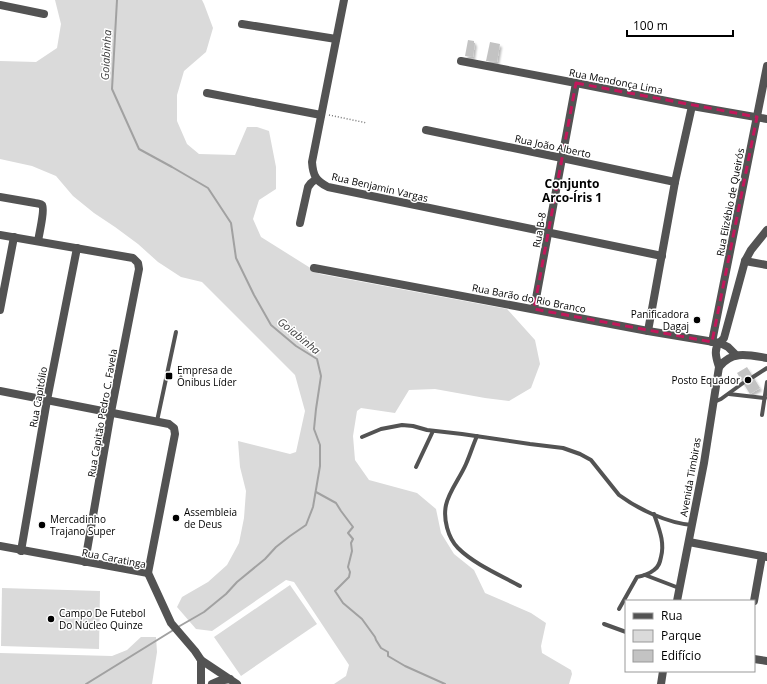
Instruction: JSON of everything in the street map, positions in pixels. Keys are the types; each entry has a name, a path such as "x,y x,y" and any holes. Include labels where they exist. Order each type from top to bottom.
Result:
{"street":[{"name":"Rua Benjamin Vargas","path":"344,0 312,162 312,171 316,179 328,187 549,234 662,256"},
{"path":"0,5 44,14"},
{"path":"242,24 336,39"},
{"name":"Rua Mendonça Lima","path":"461,61 767,119"},
{"name":"Rua Elizébio de Queirós","path":"716,342 767,66"},
{"name":"Rua B-8","path":"534,309 576,82"},
{"path":"208,93 321,115"},
{"path":"648,331 675,182 692,106"},
{"name":"Rua João Alberto","path":"426,130 675,182"},
{"path":"300,223 308,187 316,179"},
{"path":"0,196 42,206 43,212 38,241"},
{"path":"720,367 716,355 718,345 716,342 724,338 745,261 751,250 767,230"},
{"path":"0,235 77,248"},
{"path":"0,310 14,237"},
{"name":"Rua Capitão Pedro C. Favela","path":"77,248 133,258 138,263 139,269 111,412 85,562"},
{"name":"Rua Capitólio","path":"21,551 47,400 77,248"},
{"path":"745,261 767,265"},
{"name":"Rua Barão do Rio Branco","path":"314,268 648,331 716,342 728,346 736,355"},
{"path":"736,355 767,358"},
{"name":"Avenida Timbiras","path":"677,600 704,463 720,367 727,359 736,355"},
{"path":"0,391 157,421 169,424 174,428 175,434 148,573"},
{"path":"689,542 765,556 754,600"},
{"name":"Rua Caratinga","path":"0,546 148,573 171,623 201,660 237,684"},
{"path":"755,659 767,661"},
{"path":"201,660 201,684"},
{"path":"661,684 663,672"},
{"path":"212,684 230,679"}],"lane":[{"path":"157,421 176,332"},
{"path":"753,376 767,368"},
{"path":"762,415 767,382"},
{"path":"713,402 721,399 744,383"},
{"path":"729,394 765,398"},
{"path":"362,437 382,429 402,425 433,431 562,448 580,454 591,460 618,495 624,499 671,521 692,524"},
{"path":"416,467 433,431"},
{"path":"477,436 466,465 446,505 445,518 449,534 457,548 477,563 520,586"},
{"path":"619,609 637,577 655,570 659,565 663,549 661,533 654,514"},
{"path":"645,575 679,588"},
{"path":"604,624 625,632"}],"path":[{"path":"321,115 367,123"}],"highlighted area":[{"path":"576,83 757,117 712,342 534,309"}],"green space":[{"path":"55,0 202,0 213,28 206,52 184,71 177,95 177,121 187,144 199,154 235,155 247,127 257,127 269,131 276,167 276,189 259,200 253,219 261,237 320,274 507,309 535,340 540,364 531,388 509,401 435,389 409,390 395,413 361,408 357,411 353,436 355,460 369,480 417,493 436,509 441,533 454,554 474,570 485,593 531,613 546,623 541,646 542,653 571,670 572,674 569,684 334,684 346,676 349,665 294,582 286,580 212,631 196,629 177,607 182,597 208,582 227,565 239,543 244,518 246,491 240,467 238,441 290,454 296,452 305,411 295,375 202,282 181,277 158,262 138,244 94,213 73,196 56,176 32,166 0,159 0,61 36,62 57,48 61,24"},
{"path":"290,585 317,624 241,676 214,637"},
{"name":"Campo De Futebol Do Núcleo Quinze","path":"2,588 100,591 99,649 1,646"},
{"path":"141,637 156,637 157,652 152,684 0,684 0,653 112,656 127,650"}],"building":[{"path":"468,40 474,41 475,43 473,57 465,56"},
{"path":"490,42 500,44 497,62 486,61"},
{"name":"Posto Equador","path":"747,367 760,388 750,394 737,373"}],"waterway":[{"name":"Goiabinha","path":"117,0 112,89 139,149 208,188 231,223 236,258 271,325 296,346 317,359 321,376 314,429 320,445 320,466 313,507 306,525 276,547 265,559 204,612 178,627"},
{"name":"Goiabinha","path":"316,492 336,503 353,527 348,533 353,539 351,543 352,551 348,567 350,572 349,577 335,591 343,603 362,619 381,648 388,652 388,656 405,666 445,684"},
{"path":"86,684 175,629"}],"place":[{"name":"Panificadora Dagaj","path":"697,320"},
{"name":"Empresa de Ônibus Líder","path":"169,376"},
{"name":"Posto Equador","path":"748,380"},
{"name":"Assembleia de Deus","path":"176,518"},
{"name":"Mercadinho Trajano Super","path":"42,525"},
{"name":"Campo De Futebol Do Núcleo Quinze","path":"51,619"}],"district":[{"name":"Conjunto Arco-Íris 1","path":"572,191"}]}
